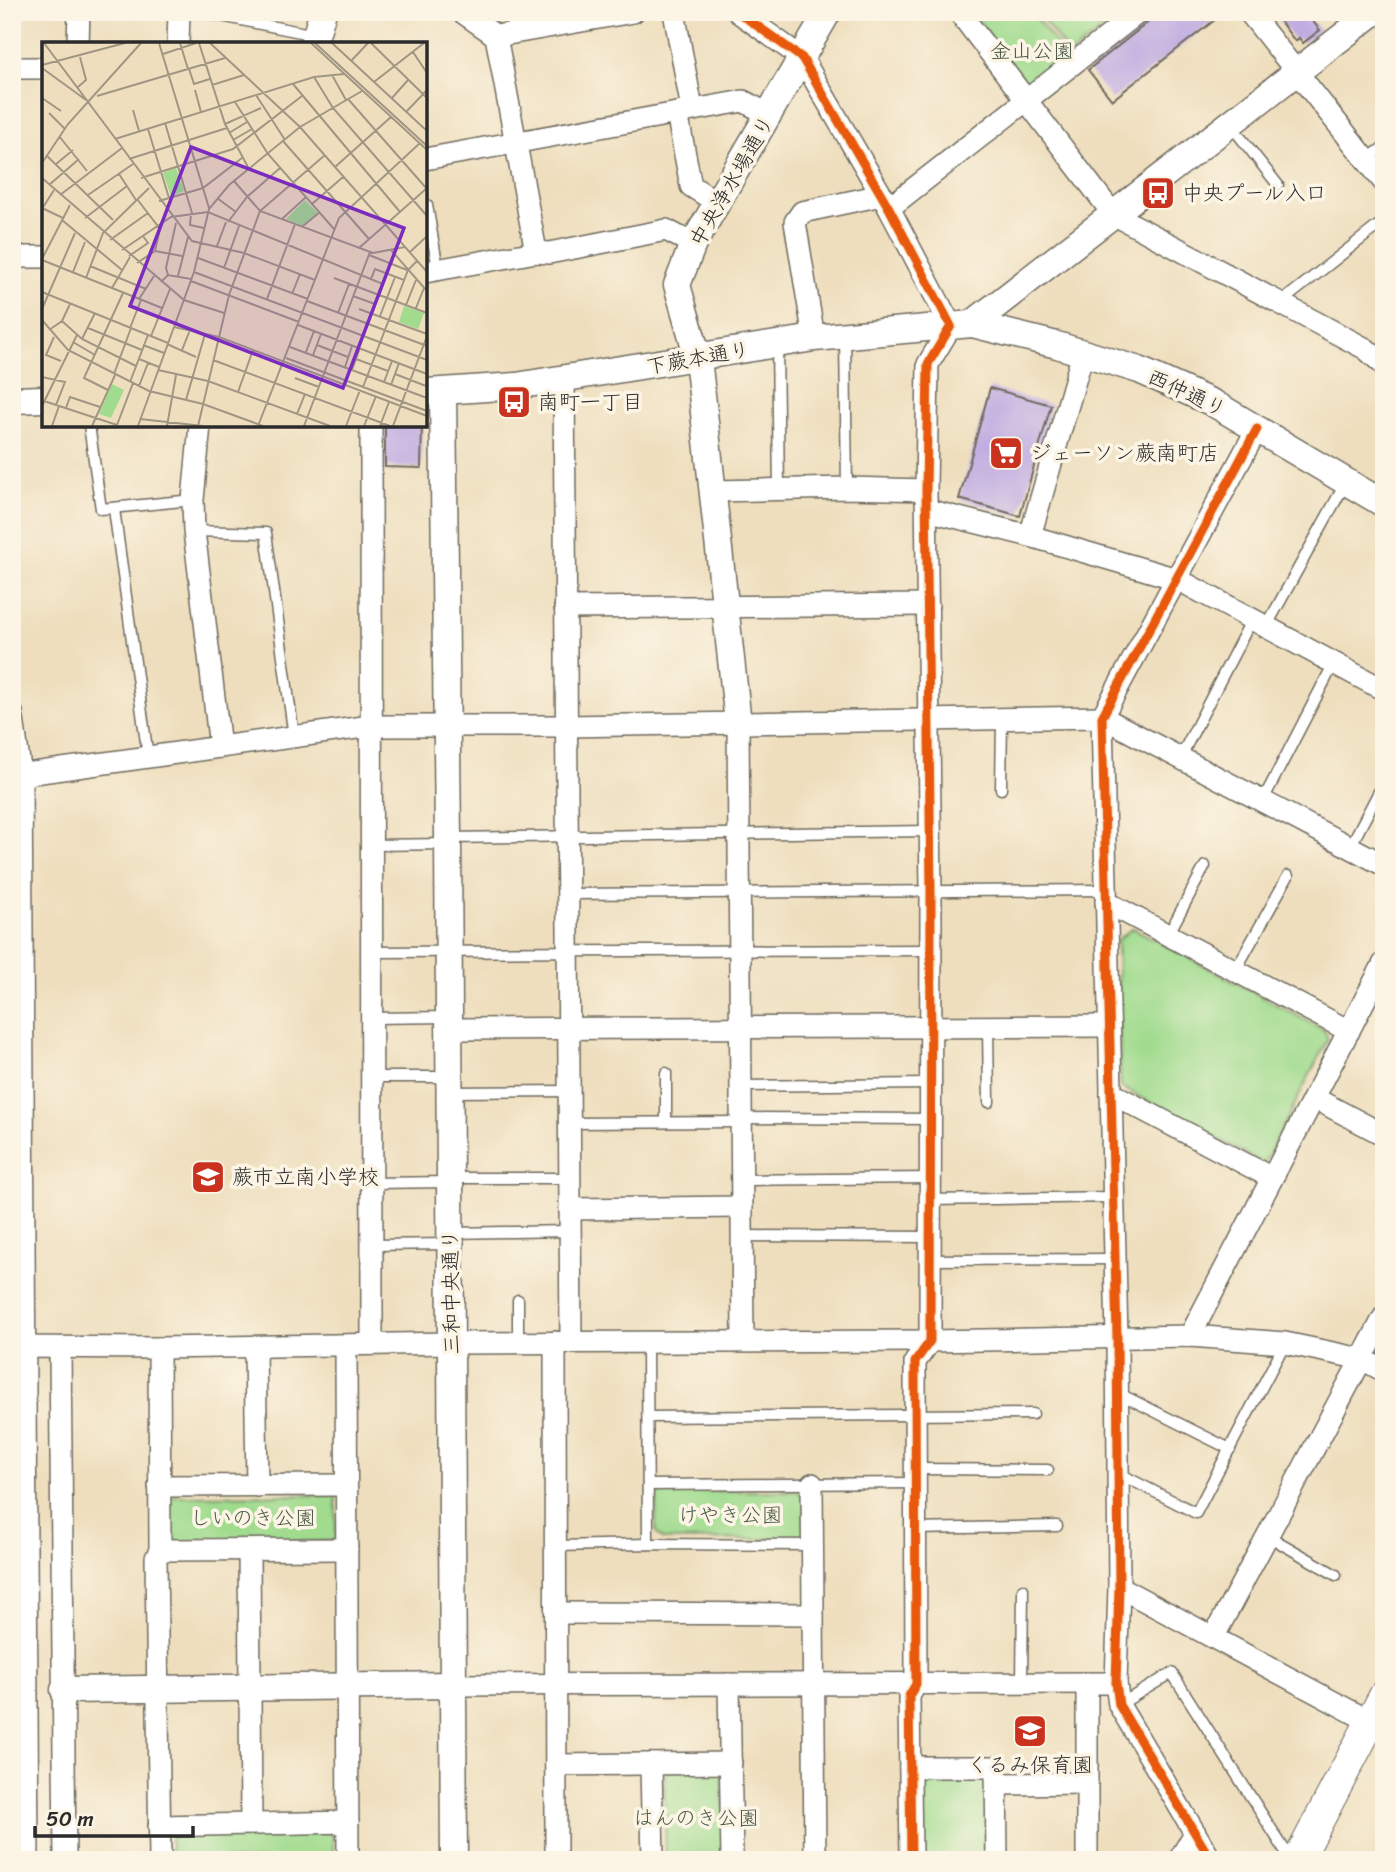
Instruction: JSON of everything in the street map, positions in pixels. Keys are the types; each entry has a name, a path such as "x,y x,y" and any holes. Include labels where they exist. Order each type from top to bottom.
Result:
{"main road":[{"path":"1297,1860 1379,1715"}],"street":[{"path":"78,42 79,12"},
{"path":"178,42 179,12"},
{"path":"462,12 496,36 536,252"},
{"path":"496,36 633,12"},
{"path":"674,12 691,186 718,203"},
{"path":"738,12 802,58 885,202 962,325"},
{"name":"中央浄水場通り","path":"738,723 698,358 677,285 693,244 828,12"},
{"path":"959,12 1113,214 1366,349 1384,365"},
{"path":"814,338 795,222 802,212 885,202 1027,100 1139,12"},
{"path":"1249,12 1384,182"},
{"path":"911,1860 909,1696 916,1684 915,1362 930,1341 928,365 962,325 1113,214 1374,12"},
{"path":"12,68 42,68"},
{"path":"427,159 743,101 769,115"},
{"path":"432,270 536,252 549,253 666,230 693,244"},
{"path":"12,257 42,257"},
{"name":"下蕨本通り","path":"434,391 516,386 814,338 962,325"},
{"name":"西仲通り","path":"962,325 1083,353 1139,370 1213,403 1384,504"},
{"path":"1030,536 1083,353"},
{"path":"556,1860 556,1546 570,1231 564,379"},
{"name":"三和中央通り","path":"434,391 447,725 454,1860"},
{"path":"12,400 42,399"},
{"path":"200,427 193,500 194,531 220,747"},
{"path":"370,427 372,1344"},
{"path":"1211,1860 1119,1705 1116,1683 1119,1587 1118,1393 1102,717 1257,429"},
{"path":"714,491 847,488 927,500 1030,536 1177,579 1383,687"},
{"path":"565,608 928,605"},
{"path":"12,712 17,776 19,1765 27,1860"},
{"path":"17,776 372,726 566,726 1102,717 1384,865"},
{"path":"738,723 743,1341"},
{"path":"1106,896 1168,935 1349,1031"},
{"path":"1190,1336 1384,963"},
{"path":"449,1023 569,1028 1109,1026"},
{"path":"1111,1093 1272,1178"},
{"path":"1314,1098 1384,1135"},
{"path":"570,1209 742,1207"},
{"path":"1214,1636 1384,1317"},
{"path":"18,1347 60,1349 518,1342 930,1341 1190,1336 1285,1343 1362,1359 1384,1371"},
{"path":"346,1346 348,1860"},
{"path":"255,1347 257,1486"},
{"path":"159,1348 160,1550 156,1558 160,1860"},
{"path":"60,1349 65,1860"},
{"path":"812,1484 815,1860"},
{"path":"159,1486 346,1485"},
{"path":"249,1549 251,1824"},
{"path":"160,1550 347,1549"},
{"path":"1119,1587 1379,1715"},
{"path":"556,1613 812,1614"},
{"path":"1087,1683 1087,1860"},
{"path":"19,1688 64,1690 453,1685 1116,1683"},
{"path":"729,1684 732,1860"},
{"path":"556,1765 731,1763"},
{"path":"651,1765 653,1860"},
{"path":"910,1767 996,1767 997,1860"},
{"path":"997,1784 1087,1783"},
{"path":"159,1826 348,1822"},
{"path":"1180,1860 1195,1833"}],"lane":[{"path":"201,12 317,30"},
{"path":"1230,124 1278,185"},
{"path":"1366,160 1384,147"},
{"path":"427,205 432,270"},
{"path":"1280,303 1384,220"},
{"path":"845,335 847,488"},
{"path":"777,344 779,489"},
{"path":"89,427 101,509 193,500"},
{"path":"1180,758 1346,482"},
{"path":"114,509 148,757"},
{"path":"194,531 266,533 294,737"},
{"path":"1262,802 1334,663"},
{"path":"1001,789 1002,719"},
{"path":"1350,848 1384,782"},
{"path":"372,845 568,837 739,835 752,832 929,831"},
{"path":"1168,935 1205,866"},
{"path":"1235,971 1288,876"},
{"path":"568,894 931,892 1106,896"},
{"path":"372,952 931,950"},
{"path":"372,1018 449,1023"},
{"path":"988,1026 989,1101"},
{"path":"666,1073 666,1122"},
{"path":"372,1077 450,1085 569,1091"},
{"path":"741,1086 930,1084"},
{"path":"570,1123 930,1119"},
{"path":"373,1183 570,1178"},
{"path":"742,1180 930,1178"},
{"path":"930,1200 1114,1197"},
{"path":"372,1245 570,1231"},
{"path":"742,1236 930,1237"},
{"path":"930,1260 1115,1259"},
{"path":"518,1300 518,1342"},
{"path":"647,1342 648,1544"},
{"path":"1118,1473 1196,1513 1285,1343"},
{"path":"1118,1393 1230,1449"},
{"path":"648,1418 1033,1414"},
{"path":"648,1485 812,1484 1048,1470"},
{"path":"915,1529 1057,1526"},
{"path":"1268,1536 1336,1575"},
{"path":"556,1546 812,1545"},
{"path":"1022,1683 1023,1589"},
{"path":"1119,1705 1172,1673 1291,1860"}],"green space":[{"name":"金山公園","path":"972,12 1031,12 1067,57 1035,83 1025,82"},
{"path":"1037,12 1124,12 1070,55"},
{"path":"1133,928 1324,1030 1328,1039 1264,1164 1121,1087 1117,940"},
{"name":"けやき公園","path":"662,1491 797,1491 804,1496 805,1535 798,1539 663,1540 656,1533 656,1496"},
{"name":"しいのき公園","path":"336,1495 336,1541 175,1544 175,1539 170,1539 169,1496"},
{"path":"910,1767 996,1767 997,1860 911,1860"},
{"name":"はんのき公園","path":"722,1770 727,1860 666,1860 664,1777 670,1771"},
{"path":"326,1831 333,1836 333,1860 171,1860 171,1838 176,1832"}],"building":[{"path":"1161,12 1225,12 1112,100 1088,70"},
{"path":"1273,12 1305,12 1320,30 1303,43 1299,38 1295,41"},
{"path":"990,388 1051,405 1020,516 959,499"},
{"path":"385,427 422,427 421,468 385,467"}],"cycle path":[{"path":"738,12 802,58 889,208 951,326 928,364 926,490 931,892 930,1341 915,1362 916,1684 909,1696 911,1860"},
{"path":"1211,1860 1119,1705 1116,1683 1119,1587 1117,1338 1102,717 1257,429"}],"place":[{"name":"中央プール入口","path":"1158,193"},
{"name":"南町一丁目","path":"514,402"},
{"name":"ジェーソン蕨南町店","path":"1006,453"},
{"name":"蕨市立南小学校","path":"208,1177"},
{"name":"くるみ保育園","path":"1030,1731"}]}
